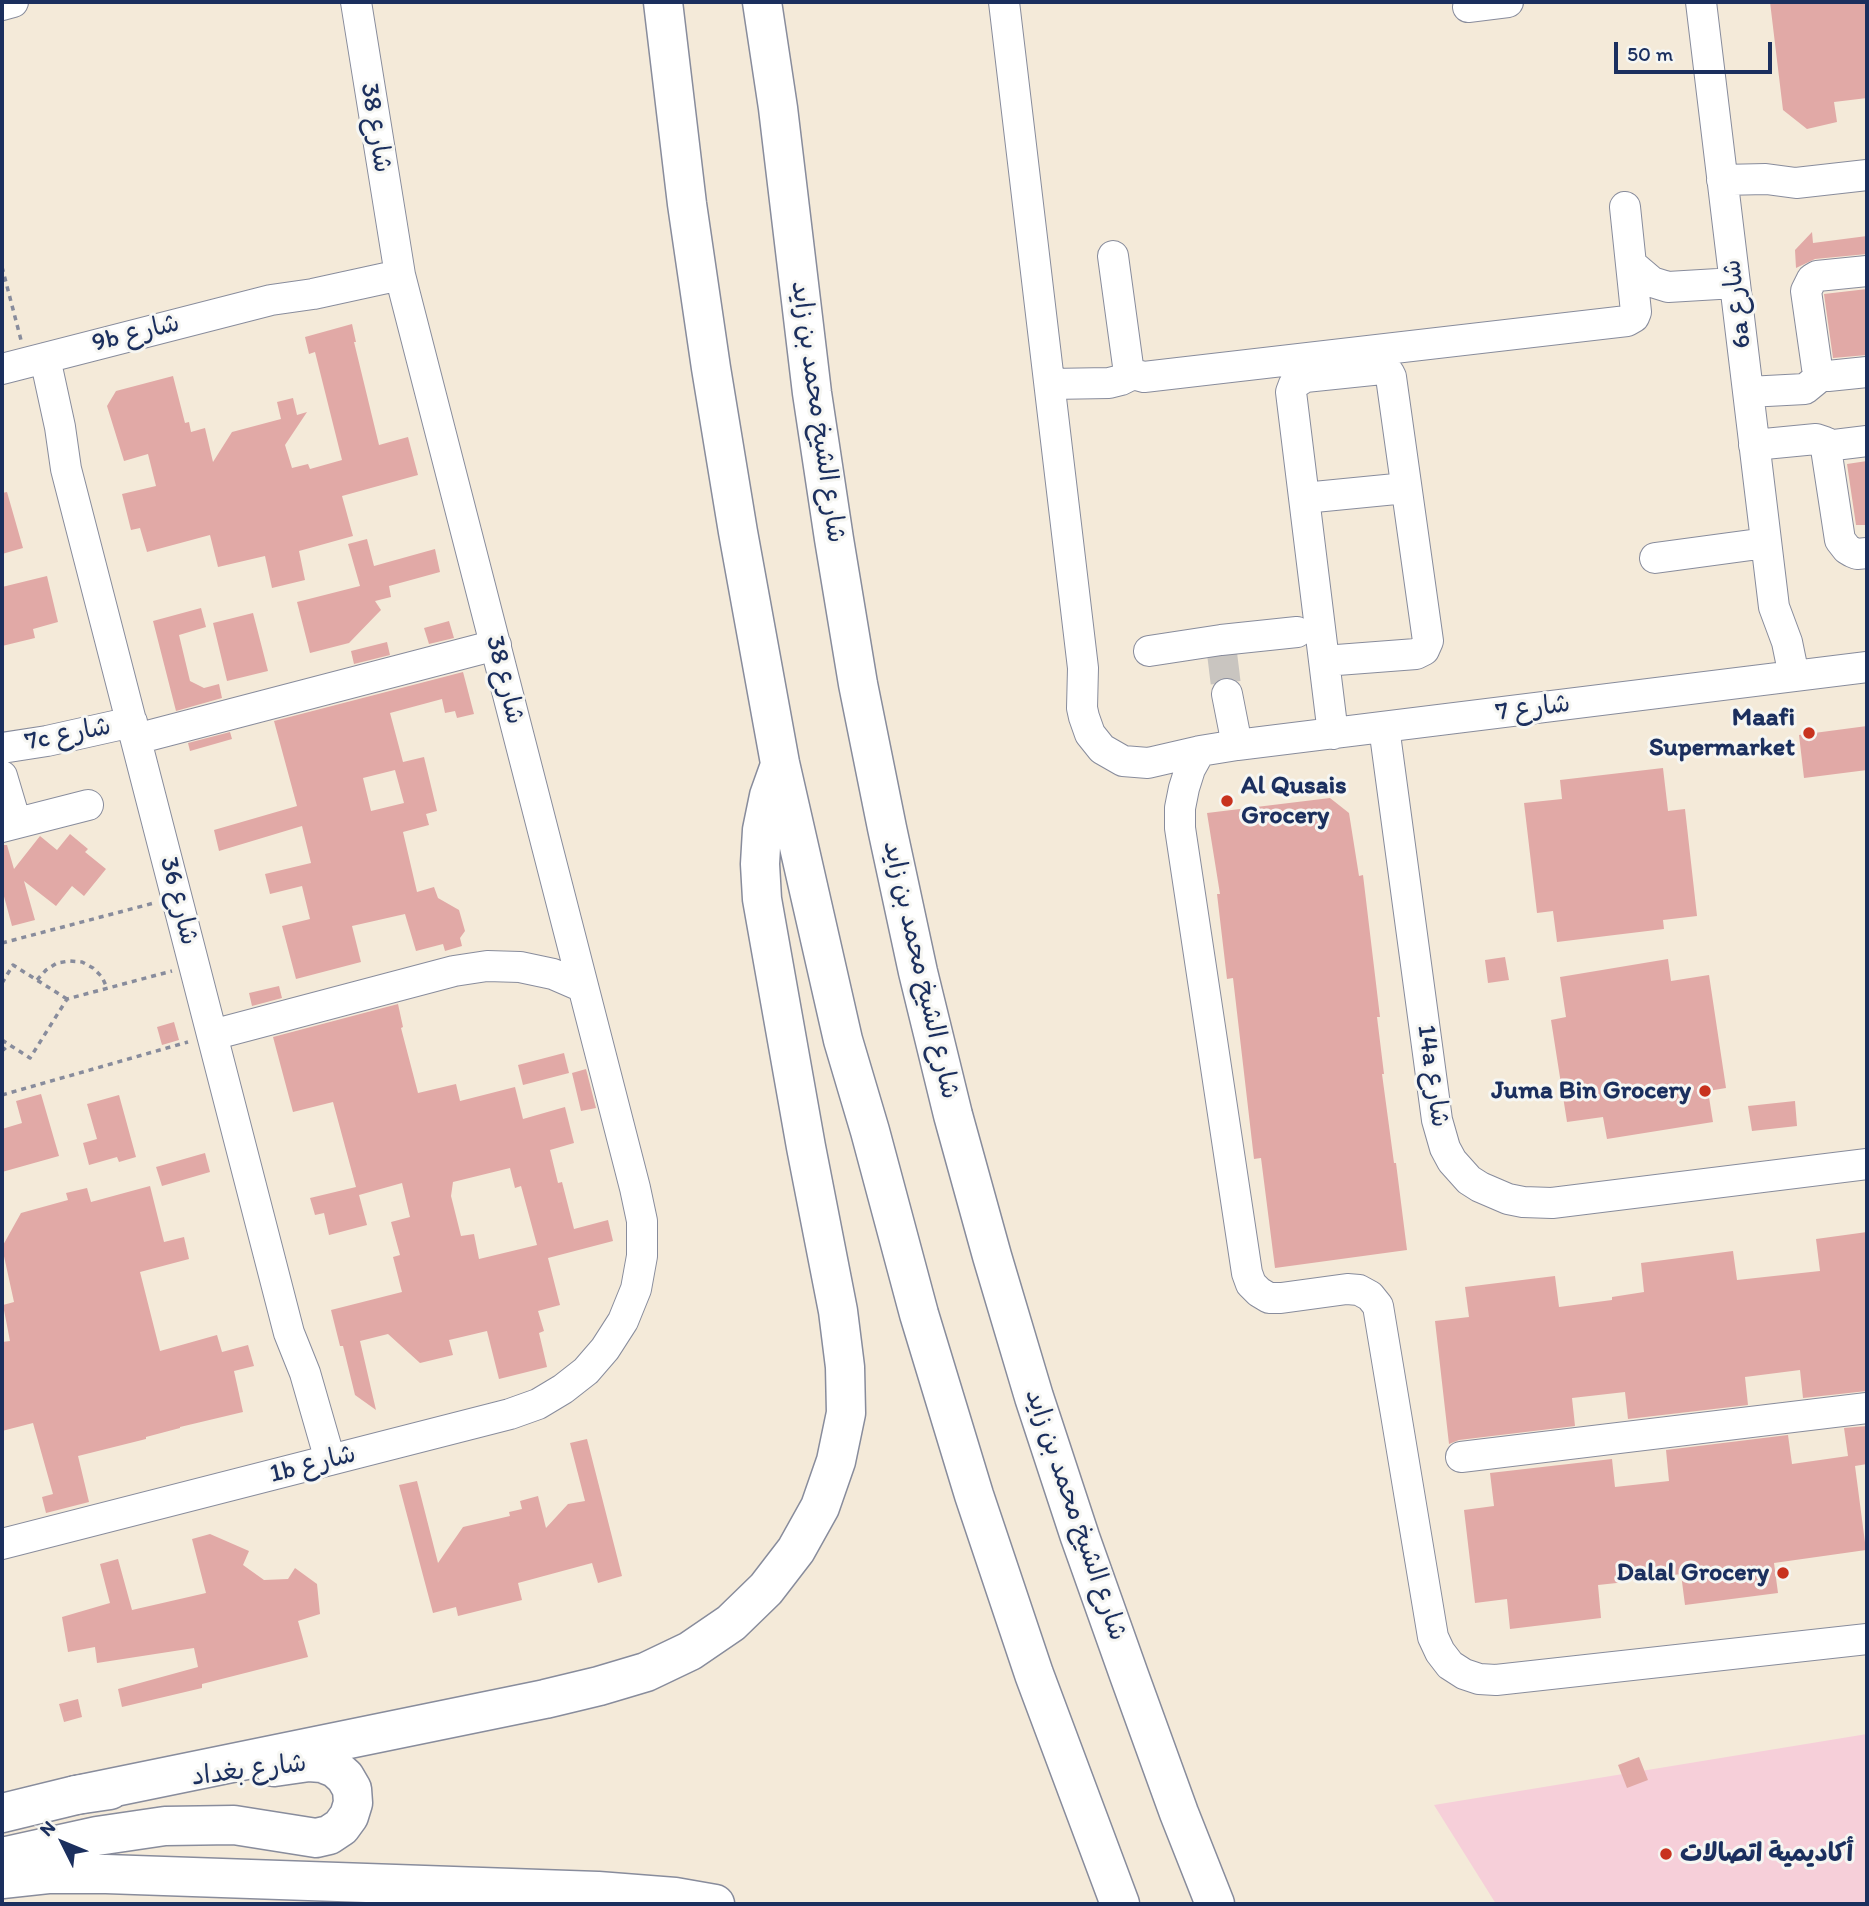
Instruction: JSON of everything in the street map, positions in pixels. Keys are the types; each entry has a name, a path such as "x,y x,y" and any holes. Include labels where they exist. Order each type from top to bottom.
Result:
{"main road":[{"path":"663,2 687,204 738,532 780,763 843,1040 919,1314 974,1495 1034,1674 1120,1904"},
{"name":"شارع الشيخ محمد بن زايد","path":"762,2 834,539 863,710 918,972 953,1115 1034,1397 1129,1675 1215,1904"},
{"path":"76,1795 545,1699 646,1672 690,1651 731,1623 766,1589 796,1550 820,1507 836,1461 846,1413 845,1367 838,1311 762,899 762,830 780,763"},
{"name":"شارع بغداد","path":"2,1813 76,1795 295,1764 322,1763 335,1768 345,1777 352,1789 353,1803 341,1828 316,1838 234,1825 165,1826 108,1834 2,1857"},
{"path":"2,1878 48,1874 106,1874 434,1885 598,1891 675,1897 715,1904"}],"street":[{"path":"2,5 13,2"},
{"name":"شارع 38","path":"356,2 398,265 642,1222 642,1256 636,1289 623,1321 605,1349"},
{"name":"شارع 7","path":"1004,2 1083,668 1100,712 1120,736 1149,748 1199,751 1867,667"},
{"path":"1468,7 1508,2"},
{"name":"6a شارع","path":"1701,2 1774,607 1769,638 1783,677"},
{"path":"1724,193 1766,180 1796,183 1867,175"},
{"path":"1050,384 1109,383 1133,374 1144,377 1627,321 1634,317 1636,312 1625,207"},
{"path":"1113,256 1128,366 1133,374"},
{"name":"9b شارع","path":"24,363 271,300 313,294 398,265"},
{"path":"1632,265 1653,282 1668,287 1735,283"},
{"path":"1867,271 1817,276 1807,287 1817,368 1828,376 1867,372"},
{"name":"شارع 36","path":"24,363 60,427 66,469 289,1333 305,1373 320,1463"},
{"path":"1324,661 1416,654 1426,646 1427,636 1389,373 1382,369 1305,377 1294,384 1291,392 1324,661 1333,734"},
{"path":"1748,392 1805,389 1816,380 1820,372"},
{"path":"1755,445 1816,439 1825,442 1840,540 1852,552 1867,553"},
{"path":"1826,446 1867,441"},
{"path":"1304,498 1406,488"},
{"path":"1655,558 1766,543"},
{"path":"1149,651 1221,647 1297,632"},
{"name":"7c شارع","path":"3,757 44,730 131,721 496,645"},
{"path":"1227,694 1237,745"},
{"name":"14a شارع","path":"1384,727 1437,1120 1449,1155 1469,1180 1480,1188 1508,1199 1544,1203 1867,1164"},
{"path":"1199,751 1184,788 1180,828 1247,1273 1251,1284 1259,1293 1269,1298 1347,1289 1359,1290 1370,1296 1378,1306 1433,1637 1440,1652 1450,1665 1464,1674 1479,1679 1496,1680 1867,1639"},
{"path":"3,757 9,825 88,805"},
{"path":"212,1035 454,971 487,966 520,967 553,974 583,987"},
{"name":"1b شارع","path":"2,1544 498,1417 538,1404 563,1390 605,1349"},
{"path":"1461,1457 1867,1408"}],"path":[{"path":"2,267 24,363"},
{"path":"2,943 177,897"},
{"path":"37,980 57,963 82,962 102,977 107,989"},
{"path":"2,983 13,965 67,999"},
{"path":"2,1040 30,1058 67,999 194,965"},
{"path":"2,1095 212,1035"},
{"path":"2,1051 9,1045"}],"shaded area":[{"name":"أكاديمية اتصالات","path":"1867,1734 1867,1904 1496,1904 1434,1805"}],"building":[{"path":"1770,2 1867,2 1867,98 1834,102 1837,122 1807,129 1783,110"},
{"path":"1812,232 1813,243 1867,236 1867,254 1815,259 1796,268 1795,250"},
{"path":"1867,289 1867,355 1833,358 1824,294"},
{"path":"352,324 379,445 408,437 418,475 342,496 353,536 299,551 305,580 272,588 265,556 218,567 210,535 147,552 140,528 131,530 122,494 156,486 148,454 124,461 107,406 116,391 173,376 185,423 189,422 191,432 205,428 213,462 232,432 281,419 277,402 293,398 297,415 307,412 285,445 292,468 308,464 310,469 342,460 315,352 309,354 305,337"},
{"path":"1867,461 1867,525 1856,525 1847,464"},
{"path":"7,492 23,548 2,554 2,493"},
{"path":"367,539 374,566 435,549 440,572 389,586 391,597 375,601 381,610 349,643 310,653 297,602 360,586 348,544"},
{"path":"47,576 58,622 33,629 35,638 2,646 2,587"},
{"path":"201,608 206,627 179,635 190,681 204,688 219,684 222,698 176,711 153,621"},
{"path":"253,613 268,671 227,681 213,623"},
{"path":"449,621 454,638 429,644 424,628"},
{"path":"387,642 390,655 354,664 351,651"},
{"path":"463,672 474,714 457,718 455,711 445,713 442,699 390,713 403,762 424,757 437,811 426,814 429,825 403,832 417,892 434,887 438,898 459,910 465,931 460,938 462,946 445,951 443,944 416,951 405,914 352,926 361,962 296,979 282,926 310,919 302,886 270,894 265,874 311,863 302,826 219,851 214,830 297,806 274,721","holes":["395,770 404,803 371,811 363,778"]},
{"path":"1867,726 1867,770 1804,778 1799,735"},
{"path":"230,732 232,739 190,751 188,743"},
{"path":"1663,768 1668,811 1685,809 1697,916 1663,920 1664,929 1557,942 1553,911 1537,913 1524,803 1562,799 1560,780"},
{"path":"1330,798 1349,813 1359,876 1363,875 1380,1017 1377,1017 1382,1074 1407,1250 1275,1268 1261,1158 1254,1159 1233,978 1227,979 1217,894 1220,894 1207,813"},
{"path":"70,834 88,849 85,852 106,869 84,896 72,886 56,906 24,881 35,920 12,926 2,889 2,845 7,845 14,869 40,836 57,850"},
{"path":"1505,957 1509,980 1488,983 1485,960"},
{"path":"1668,959 1671,981 1709,975 1726,1088 1708,1091 1713,1122 1607,1139 1603,1117 1567,1122 1551,1020 1566,1017 1560,977"},
{"path":"279,986 282,998 252,1006 249,993"},
{"path":"398,1004 403,1027 401,1028 418,1093 456,1084 460,1101 515,1087 523,1119 565,1107 574,1143 550,1150 558,1183 562,1182 574,1229 608,1220 613,1241 548,1258 560,1305 538,1311 544,1331 539,1333 547,1367 499,1379 487,1331 449,1340 453,1355 420,1363 388,1334 360,1341 376,1410 355,1395 331,1310 402,1292 393,1257 400,1255 391,1222 410,1217 402,1183 359,1195 367,1225 329,1235 324,1213 315,1215 310,1198 356,1187 333,1102 293,1112 273,1037","holes":["510,1168 515,1188 521,1186 537,1245 479,1259 474,1234 461,1236 451,1196 453,1182"]},
{"path":"174,1022 179,1040 162,1045 157,1027"},
{"path":"564,1053 569,1073 523,1085 518,1065"},
{"path":"586,1069 596,1108 581,1111 572,1073"},
{"path":"41,1094 59,1156 2,1172 2,1129 22,1123 16,1101"},
{"path":"119,1095 136,1157 119,1162 117,1157 89,1165 83,1143 97,1139 87,1104"},
{"path":"1795,1101 1797,1126 1752,1131 1748,1106"},
{"path":"205,1153 210,1172 162,1186 156,1167"},
{"path":"150,1186 164,1242 184,1237 189,1259 140,1272 160,1351 217,1335 222,1352 248,1345 254,1366 234,1371 243,1412 78,1456 89,1502 46,1513 42,1497 53,1494 33,1423 2,1431 2,1342 10,1341 3,1305 14,1302 2,1247 21,1213 68,1200 66,1193 87,1188 91,1202"},
{"path":"1867,1232 1867,1391 1803,1398 1800,1370 1745,1377 1748,1405 1628,1419 1625,1392 1572,1398 1575,1426 1459,1440 1449,1444 1435,1321 1469,1317 1465,1287 1555,1276 1559,1307 1612,1300 1612,1297 1644,1292 1641,1263 1733,1251 1737,1280 1820,1271 1816,1239"},
{"path":"1867,1426 1867,1464 1855,1466 1866,1550 1774,1563 1778,1593 1685,1605 1681,1574 1626,1581 1598,1585 1601,1618 1510,1629 1507,1599 1475,1603 1464,1510 1494,1506 1490,1473 1612,1459 1615,1487 1669,1481 1666,1450 1788,1435 1792,1464 1848,1456 1844,1428"},
{"path":"587,1439 622,1576 598,1583 592,1563 518,1583 522,1600 458,1616 456,1607 433,1613 399,1485 417,1481 438,1563 463,1527 510,1516 509,1512 522,1509 520,1501 538,1496 546,1528 568,1504 585,1501 570,1443"},
{"path":"210,1534 249,1551 243,1565 264,1580 288,1579 295,1568 317,1584 320,1614 298,1621 308,1657 202,1684 202,1688 122,1707 118,1689 198,1667 194,1648 97,1663 95,1647 68,1652 62,1617 110,1603 100,1564 118,1559 132,1610 206,1593 192,1539"},
{"path":"78,1699 82,1717 64,1722 59,1704"},
{"path":"1639,1757 1648,1780 1627,1788 1618,1765"}],"tunnel":[{"path":"1222,653 1227,694"}],"place":[{"name":"Maafi Supermarket","path":"1809,733"},
{"name":"Al Qusais Grocery","path":"1227,801"},
{"name":"Juma Bin Grocery","path":"1705,1091"},
{"name":"Dalal Grocery","path":"1783,1573"},
{"name":"أكاديمية اتصالات","path":"1666,1854"}]}
